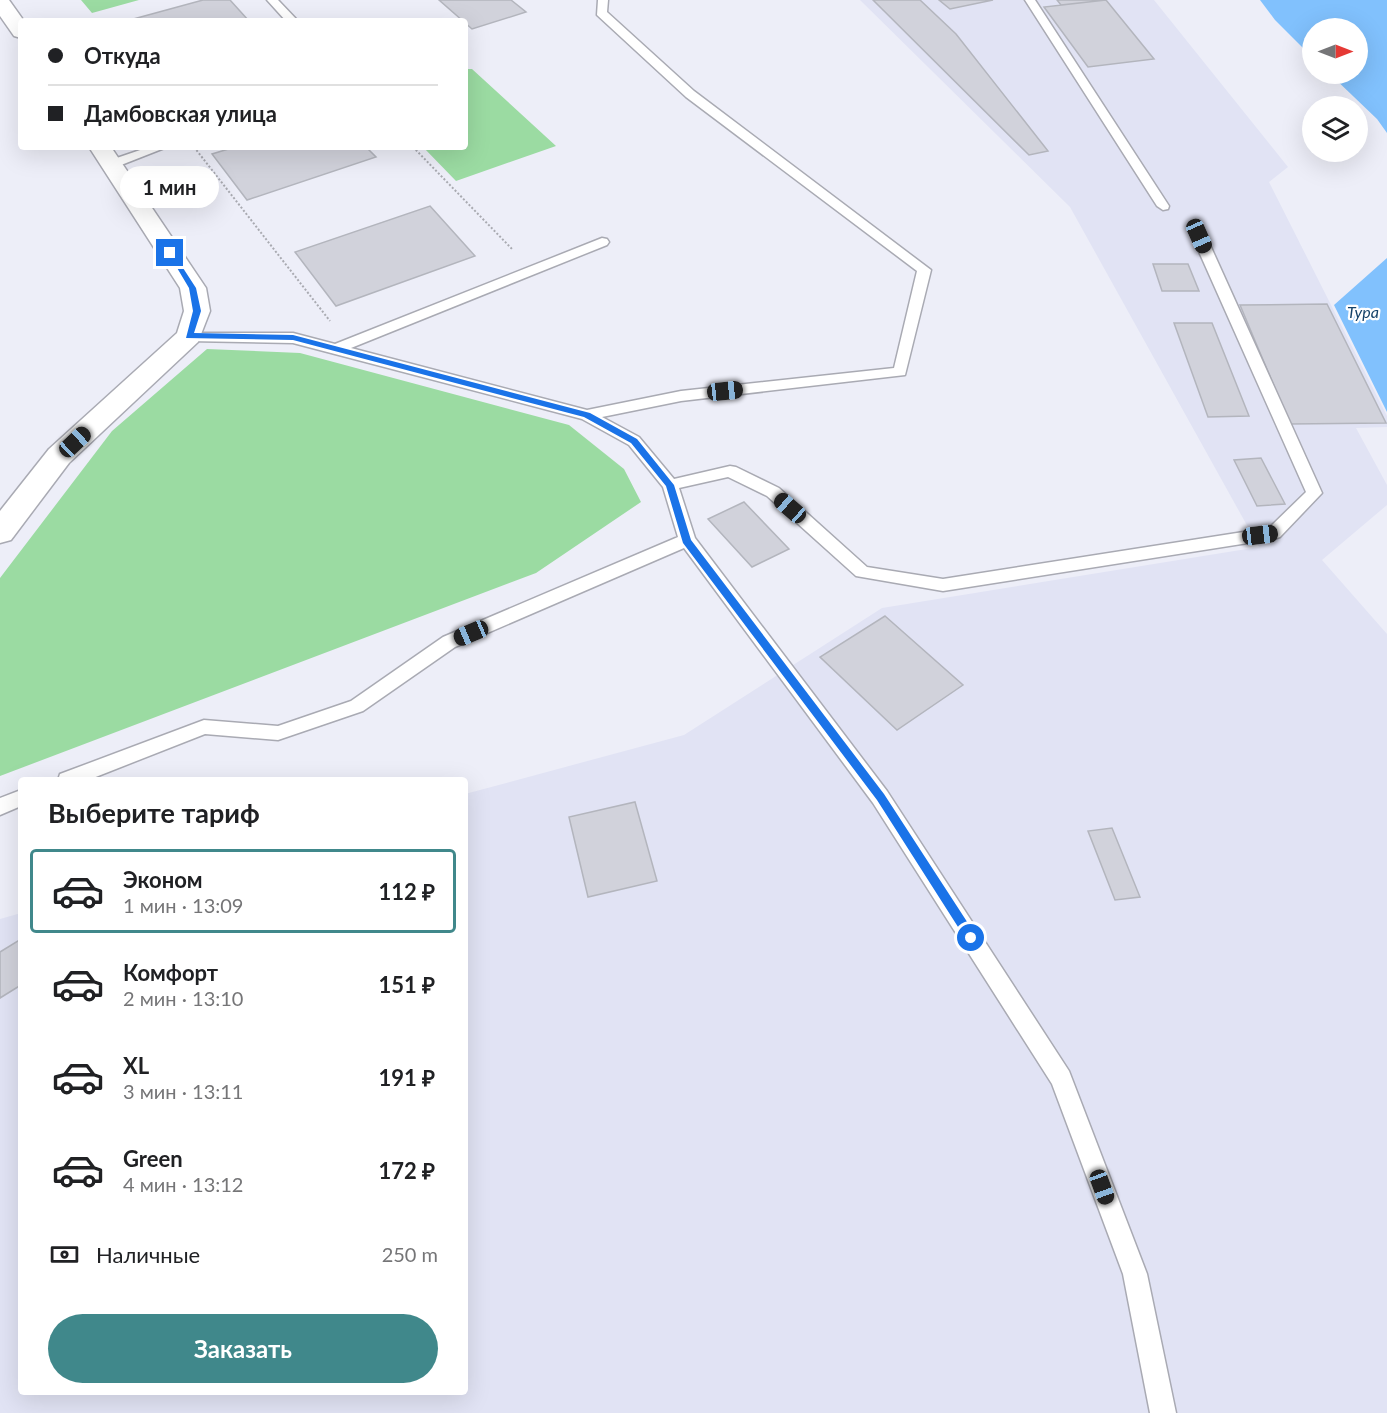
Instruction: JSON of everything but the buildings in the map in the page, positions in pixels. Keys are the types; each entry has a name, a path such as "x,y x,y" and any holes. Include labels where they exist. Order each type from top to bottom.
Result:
{"street":[{"path":"0,1 18,28"},
{"path":"0,532 59,456 189,336 197,311 193,288 106,155"}],"lane":[{"path":"272,0 288,18"},
{"path":"587,415 681,396 900,372 924,270 690,94 601,13 603,0"},
{"path":"1030,0 1163,206"},
{"path":"106,155 140,150"},
{"path":"670,485 730,471 772,492 862,572 943,585 1274,533 1314,493 1199,236"},
{"path":"336,349 602,242"},
{"path":"189,336 293,338 587,415 634,441 670,485 687,540 880,797 1061,1078 1135,1274 1162,1413"},
{"path":"75,777 204,727 278,733 357,706 449,642 687,540"},
{"path":"0,807 18,799"}],"path":[{"path":"196,150 334,327"},
{"path":"416,150 519,257"}],"shaded area":[{"path":"860,0 1154,0 1288,167 1269,182 1387,416 1387,427 1356,428 1387,485 1387,505 1322,560 1387,634 1387,1413 0,1413 0,919 18,914 18,1395 468,1395 468,793 684,735 882,608 1259,547 1070,207"}],"green space":[{"path":"81,0 139,0 92,13"},
{"path":"468,69 472,69 556,146 456,181 426,150 468,150"},
{"path":"207,349 300,353 569,425 624,469 641,502 536,573 0,776 0,578 112,431"}],"water":[{"path":"1260,0 1387,0 1387,133 1368,110 1368,96 1353,96 1340,84 1368,84 1368,18 1302,18 1302,47 1275,20"},
{"name":"Тура","path":"1387,258 1387,412 1334,305"}],"route":[{"path":"170,253 193,288 197,311 189,336 293,338 587,415 634,441 670,485 687,540 880,797 971,938"}]}
